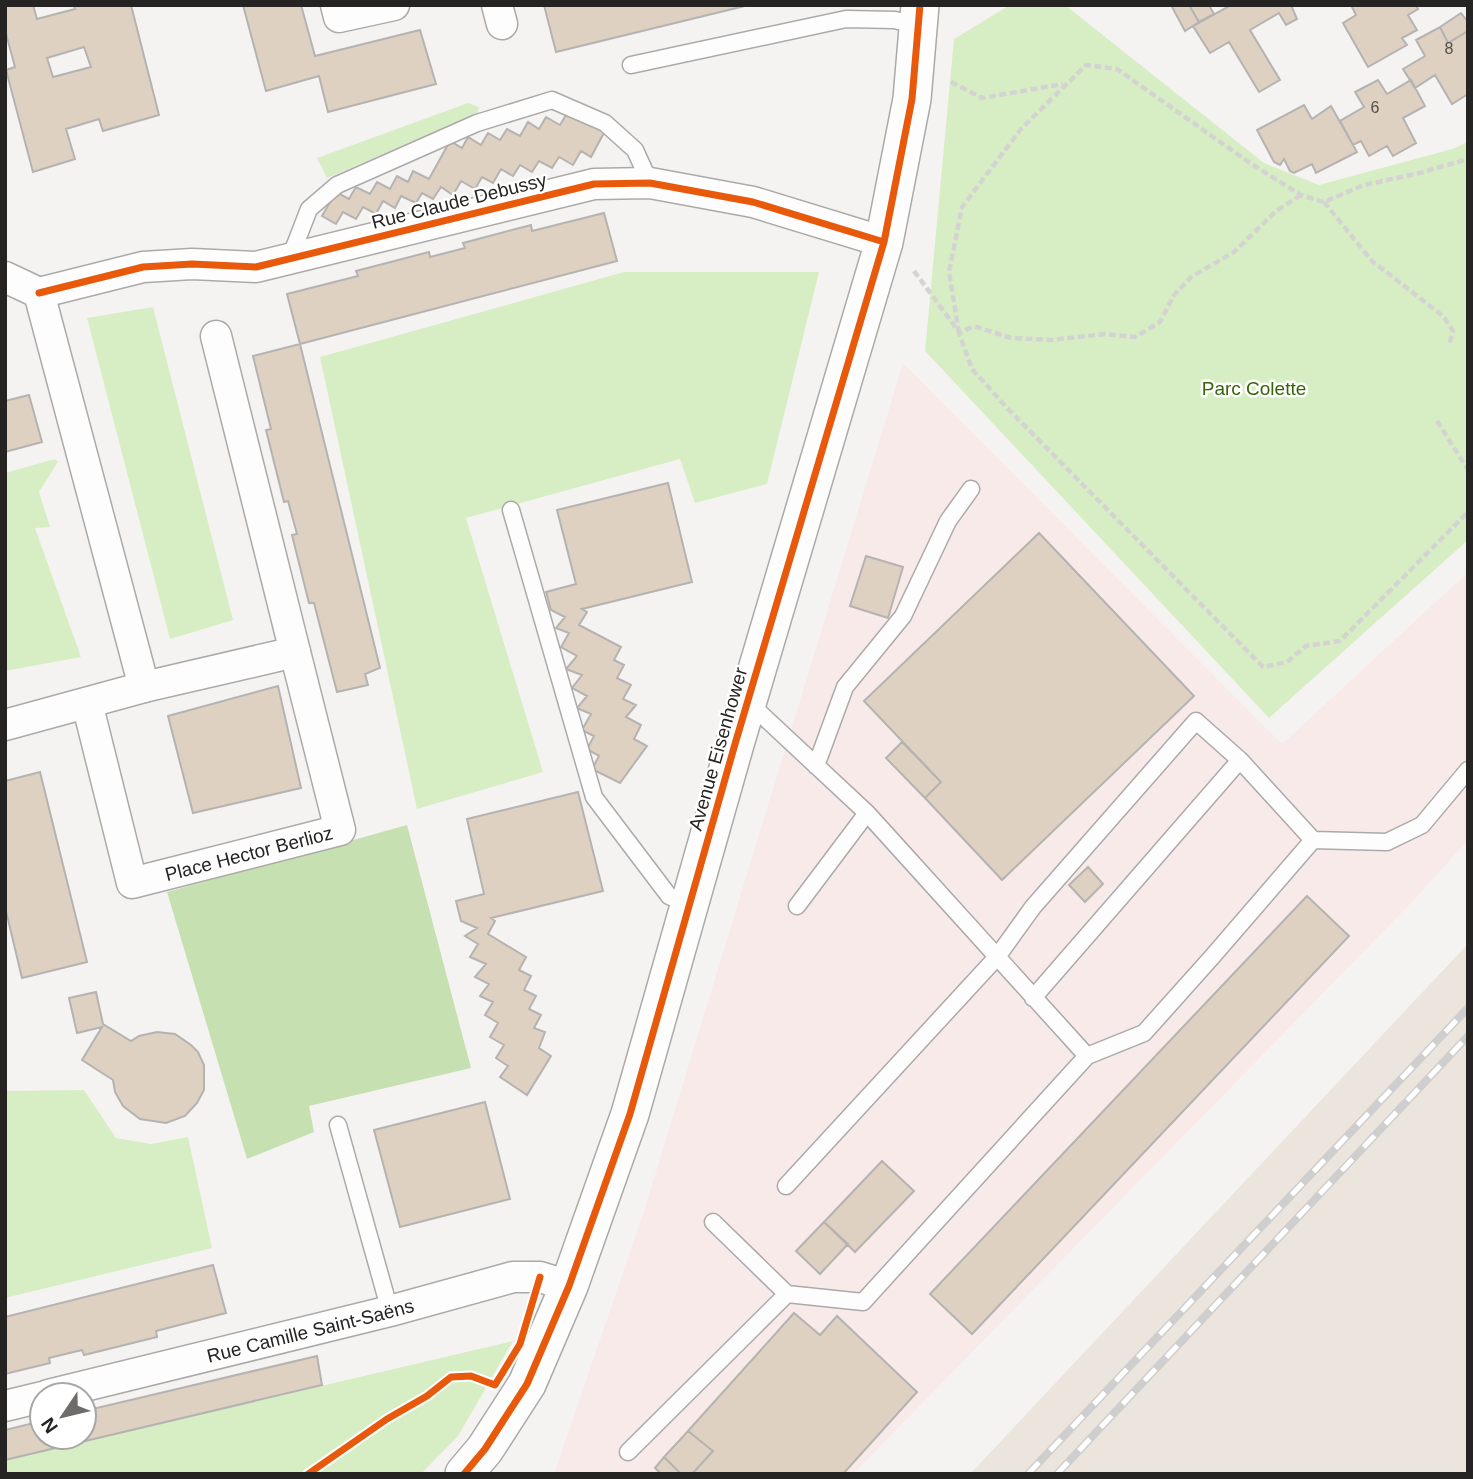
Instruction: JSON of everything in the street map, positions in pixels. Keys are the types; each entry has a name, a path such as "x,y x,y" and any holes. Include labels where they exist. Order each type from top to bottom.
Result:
{"street":[{"path":"335,5 339,17 394,5"},
{"name":"Avenue Eisenhower","path":"464,1474 485,1450 527,1384 569,1286 630,1114 688,905 884,242 912,99 919,15"},
{"name":"Rue Claude Debussy","path":"39,293 143,267 192,264 256,267 594,184 650,183 753,202 884,242"},
{"path":"5,277 39,293 144,687"},
{"path":"5,725 144,687 295,652 216,336"},
{"name":"Place Hector Berlioz","path":"87,703 132,883 340,830 295,652"},
{"name":"Rue Camille Saint-Saëns","path":"98,1383 390,1311 513,1277 540,1277 569,1286"},
{"path":"5,1406 28,1400"}],"lane":[{"path":"631,65 845,19 895,20 919,15"},
{"path":"290,258 309,209 338,185 477,123 552,100 605,123 635,150 650,183"},
{"path":"816,766 845,687 903,616 948,521 971,489"},
{"path":"511,510 594,797 669,896 688,905"},
{"path":"748,702 867,813 1087,1056"},
{"path":"786,1186 997,957 1033,907 1196,721 1240,760 1312,840 1387,842 1422,825 1468,769"},
{"path":"1033,998 1240,760"},
{"path":"797,906 867,813"},
{"path":"713,1222 787,1294 863,1302 1087,1056 1144,1033 1312,840"},
{"path":"338,1125 390,1311"},
{"path":"628,1452 787,1294"}],"path":[{"path":"915,63 982,98 1064,84"},
{"path":"1449,345 1453,331 1443,316 1372,261 1324,202 1301,195 1250,163 1117,69 1086,65 1064,84 1021,129 962,207 949,272 959,333 972,369 1008,409 1263,667 1287,662 1306,646 1340,641 1468,512"},
{"path":"1324,202 1364,185 1468,159"},
{"path":"959,333 974,326 1011,338 1051,340 1105,334 1135,337 1160,322 1174,295 1191,277 1234,252 1276,211 1301,195"},
{"path":"884,242 904,257 959,333"},
{"path":"1437,421 1467,467"}],"shaded area":[{"path":"903,363 1282,744 1468,572 1468,840 1417,897 853,1474 554,1474 644,1211"},
{"path":"1468,944 1468,1474 970,1474 1416,999"}],"green space":[{"name":"Parc Colette","path":"1010,5 1065,5 1264,163 1319,185 1452,149 1468,142 1468,540 1269,718 925,351 954,39"},
{"path":"468,103 479,107 477,114 327,178 317,158"},
{"path":"624,272 819,272 767,484 695,503 680,459 466,518 543,772 417,809 320,357"},
{"path":"153,307 233,620 170,639 87,318"},
{"path":"55,459 58,462 39,492 50,527 35,528 81,657 5,671 5,473"},
{"path":"407,825 471,1068 309,1106 314,1132 247,1159 167,892"},
{"path":"84,1090 116,1138 151,1144 188,1137 212,1248 5,1298 5,1091"},
{"path":"513,1341 458,1436 421,1474 5,1474 5,1460 43,1451 98,1451 98,1438"}],"building":[{"path":"5,5 33,5 37,19 75,9 74,5 131,5 159,115 103,131 99,119 66,129 75,159 33,172 6,70 15,67 5,30","holes":["84,47 91,67 53,77 47,58"]},
{"path":"243,5 301,5 315,56 420,30 436,84 328,112 319,76 266,91"},
{"path":"544,5 749,5 556,52"},
{"path":"1171,5 1189,5 1199,22 1185,31"},
{"path":"1189,5 1209,5 1214,14 1199,22"},
{"path":"1231,5 1291,5 1297,19 1286,25 1279,13 1250,30 1280,80 1259,92 1229,42 1210,53 1193,26"},
{"path":"1351,5 1416,5 1418,9 1408,15 1417,30 1402,38 1407,45 1368,67 1343,23 1356,15"},
{"path":"1461,13 1468,22 1468,31 1448,43 1440,27"},
{"path":"1440,27 1448,43 1468,31 1468,94 1452,104 1435,75 1415,88 1403,69 1425,56 1416,40"},
{"path":"1378,80 1387,94 1411,80 1425,106 1403,118 1416,143 1393,156 1387,146 1369,156 1361,141 1353,145 1340,121 1364,107 1355,92"},
{"path":"1304,105 1312,119 1331,106 1357,152 1316,173 1312,164 1294,173 1284,159 1280,165 1274,162 1257,130"},
{"path":"569,110 605,131 591,157 581,151 573,165 559,157 552,168 539,161 532,172 520,165 513,176 501,169 493,183 482,177 475,189 461,181 453,195 441,187 433,199 422,193 416,203 401,196 395,208 383,201 376,214 363,207 356,219 343,212 336,224 322,216 336,192 349,199 356,187 370,194 377,182 390,189 397,176 408,182 413,171 429,179 450,141 462,148 468,137 481,145 488,133 500,140 507,129 520,136 528,122 539,129 546,117 560,125"},
{"path":"604,213 617,261 300,344 287,294 358,276 356,271 429,252 430,257 465,248 463,243 531,225 532,231"},
{"path":"300,344 380,668 365,674 368,685 337,692 314,603 309,603 292,535 297,534 288,501 284,502 266,430 271,429 253,356"},
{"path":"29,395 42,442 5,452 5,401"},
{"path":"668,483 692,582 582,609 587,612 579,625 621,647 614,660 624,665 617,678 631,685 623,699 636,705 626,717 641,725 634,739 647,746 620,783 592,769 599,756 587,749 594,736 582,730 591,714 577,708 587,696 572,688 582,675 566,669 577,656 561,647 569,633 556,628 565,617 551,610 546,592 576,584 557,510"},
{"path":"1039,533 1194,696 1002,880 925,798 941,782 864,701"},
{"path":"866,556 903,567 888,618 850,606"},
{"path":"278,686 301,788 193,813 168,716"},
{"path":"902,742 941,782 925,798 886,758"},
{"path":"40,772 87,962 22,978 5,907 5,781"},
{"path":"578,792 603,891 491,918 495,921 488,934 526,957 519,970 531,976 524,990 536,996 529,1009 541,1015 534,1028 545,1032 539,1048 551,1056 527,1095 500,1077 508,1066 496,1058 504,1045 490,1037 498,1023 485,1015 493,1002 480,996 489,984 475,977 486,964 470,957 478,944 465,936 477,928 461,921 456,901 484,894 467,819"},
{"path":"1088,867 1103,884 1085,902 1069,885"},
{"path":"1307,896 1349,936 972,1334 930,1294"},
{"path":"96,992 103,1024 131,1041 139,1036 157,1032 175,1034 198,1052 204,1065 204,1090 185,1116 166,1123 140,1119 123,1106 115,1092 113,1080 82,1060 102,1027 77,1033 69,998"},
{"path":"485,1102 510,1199 400,1227 374,1130"},
{"path":"882,1161 914,1191 855,1252 824,1222"},
{"path":"824,1222 848,1244 820,1274 796,1251"},
{"path":"213,1265 226,1313 156,1331 157,1337 84,1355 82,1350 49,1358 50,1363 5,1374 5,1317"},
{"path":"794,1313 820,1335 837,1316 917,1392 843,1474 692,1474 713,1451 688,1431"},
{"path":"317,1356 322,1385 98,1438 98,1408"},
{"path":"28,1424 28,1451 43,1451 5,1460 5,1430"},
{"path":"688,1431 713,1451 692,1474 681,1474 664,1457"},
{"path":"664,1457 681,1474 661,1474 655,1468"}],"railway":[{"path":"1028,1474 1468,1008"},
{"path":"1057,1474 1468,1036"}],"cycle path":[{"path":"464,1474 485,1449 527,1384 569,1286 630,1114 735,744 884,242 912,99 920,5"},
{"path":"39,293 143,267 192,264 256,267 594,184 650,183 753,202 884,242"},
{"path":"308,1474 387,1419 427,1396 451,1377 471,1376 495,1385 520,1344 540,1277"}]}
